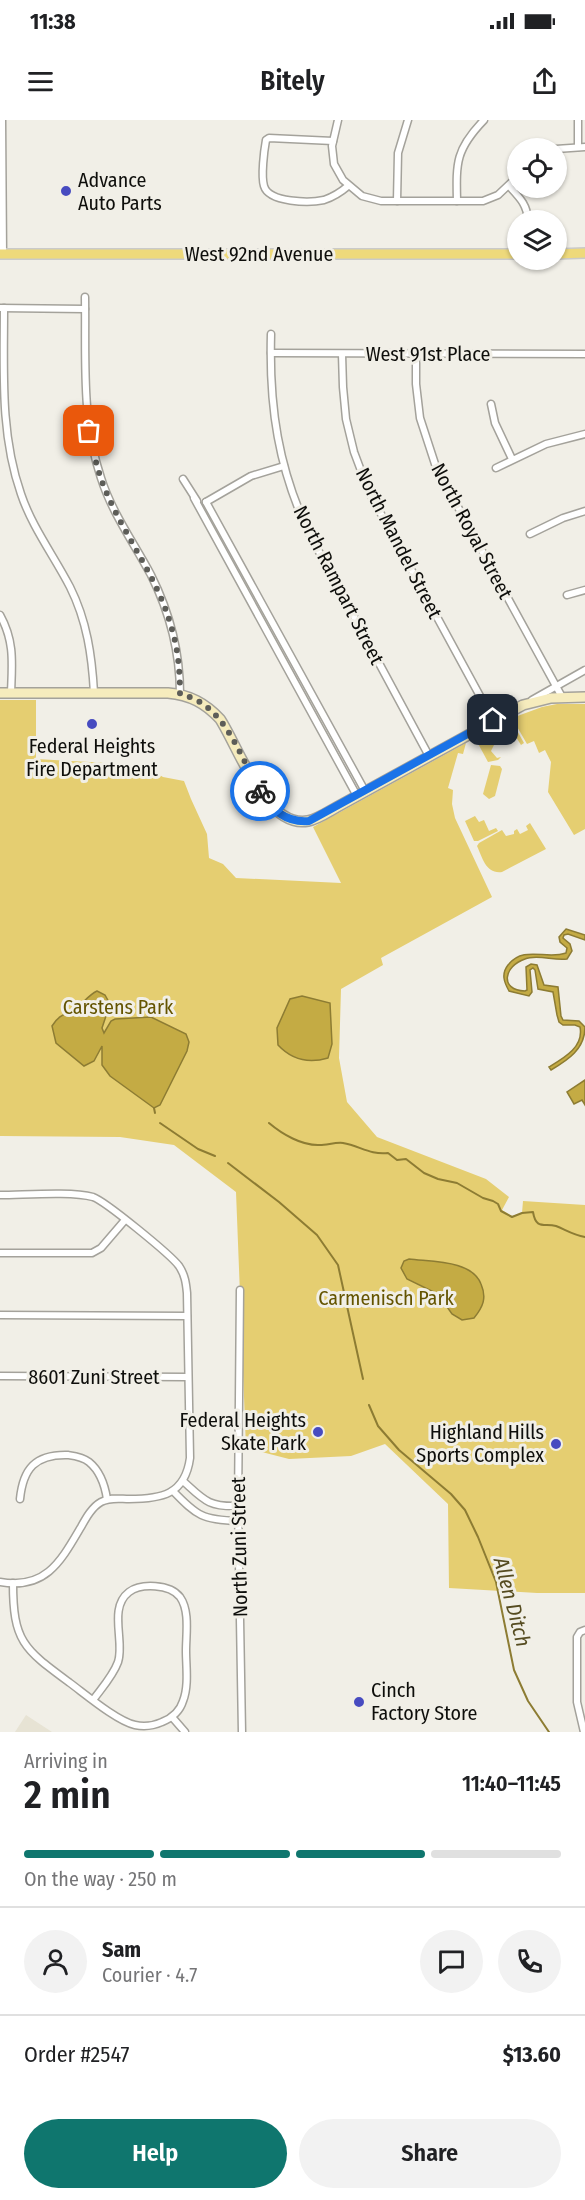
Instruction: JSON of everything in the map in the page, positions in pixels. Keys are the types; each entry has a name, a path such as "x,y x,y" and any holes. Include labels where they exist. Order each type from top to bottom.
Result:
{"main road":[{"name":"West 92nd Avenue","path":"2,254 507,254"},
{"path":"567,254 585,254"}],"street":[{"path":"2,120 2,254"},
{"path":"338,120 333,141 334,164 348,186 362,196 375,200 397,201 490,200 507,187"},
{"path":"397,201 398,153 408,120"},
{"path":"457,201 456,175 461,150 484,120"},
{"path":"578,120 581,147"},
{"path":"333,141 266,140 264,186 268,194 275,197 316,201 336,195 348,186"},
{"path":"85,297 86,396 94,455 113,506 150,574 166,611 177,652 180,694"},
{"path":"85,309 2,308 4,402 9,451 22,497 70,588 82,617 92,659 94,693"},
{"name":"North Rampart Street","path":"271,334 273,412 284,466 295,502 309,535 429,756"},
{"name":"West 91st Place","path":"271,354 585,354"},
{"name":"North Mandel Street","path":"342,354 346,419 354,452 369,492 493,720"},
{"name":"North Royal Street","path":"416,355 416,384 420,418 436,467 562,697"},
{"path":"491,404 495,423 512,459"},
{"path":"496,468 546,444 585,434"},
{"path":"194,498 199,502 206,502 251,476 284,466"},
{"path":"183,479 290,674 361,794"},
{"path":"206,502 298,670 361,794"},
{"path":"530,534 563,518 585,511"},
{"path":"246,593 254,589"},
{"path":"567,596 585,590"},
{"path":"0,615 9,634 11,693"},
{"path":"290,674 298,670"},
{"path":"0,693 180,694 204,704 220,719 265,798 279,814 292,820 309,821 585,670"},
{"path":"524,705 562,697 585,697"},
{"name":"8601 Zuni Street","path":"0,1195 91,1197 99,1200 167,1253 180,1268 186,1284 190,1458 183,1482"},
{"path":"0,1253 92,1254 125,1220"},
{"name":"North Zuni Street","path":"240,1290 238,1521 242,1732"},
{"path":"0,1315 187,1316"},
{"name":"8601 Zuni Street","path":"0,1376 188,1377"},
{"path":"20,1499 22,1482 31,1466 48,1456 61,1455 79,1456 93,1465 100,1476 107,1500"},
{"path":"0,1582 13,1583 42,1576 58,1565 91,1511 107,1500 155,1497 173,1491 183,1482 209,1503 221,1507 238,1506"},
{"path":"173,1491 199,1515 214,1520 238,1521"},
{"path":"13,1583 15,1621 26,1646 44,1663 93,1700 132,1725 155,1725 172,1717 180,1708 185,1695 186,1618 182,1601 178,1595 166,1588 139,1588 129,1592 123,1599 120,1607 118,1662 93,1700"},
{"path":"583,1631 577,1637 577,1702 584,1732"},
{"path":"172,1717 185,1732"}],"shaded area":[{"path":"566,929 585,935 585,940 568,934 564,935 563,938 570,944 572,951 567,959 535,957 525,959 512,967 507,977 511,987 525,991 527,990 526,967 531,964 537,965 544,985 558,987 563,1020 579,1021 585,1027 579,1048 551,1070 549,1067 576,1046 580,1027 563,1025 559,1022 553,992 538,989 533,968 530,970 532,992 529,996 509,991 504,975 508,965 521,956 566,953 567,948 560,942 559,937"},
{"path":"97,991 105,995 110,1004 102,1028 104,1033 111,1021 115,1019 151,1017 186,1034 189,1042 187,1051 160,1105 154,1108 110,1076 102,1065 102,1046 94,1061 84,1066 56,1043 52,1026 55,1022"},
{"path":"302,996 330,1003 332,1044 328,1058 314,1061 301,1059 289,1054 278,1045 277,1028 290,999"},
{"path":"585,1080 585,1105 582,1100 574,1104 567,1092"},
{"path":"409,1259 460,1266 476,1276 483,1289 484,1298 474,1318 462,1320 452,1314 438,1294 407,1279 401,1268 404,1261"},
{"path":"26,1715 52,1732 15,1732"}],"green space":[{"path":"0,700 36,700 36,759 143,765 163,777 184,781 207,834 209,858 223,864 236,878 341,883 313,827 466,743 463,754 458,753 448,788 453,790 452,804 455,818 492,897 381,958 383,965 341,989 339,1058 347,1102 377,1137 486,1179 509,1197 502,1210 512,1216 522,1213 523,1201 585,1205 585,1593 449,1588 448,1504 385,1444 351,1456 289,1459 246,1448 236,1192 174,1145 120,1137 0,1136"},
{"path":"557,704 585,704 585,829 574,835 548,792 551,762 545,750 539,753 534,741 527,744 512,718"},
{"path":"510,718 524,743 521,745 516,737 505,744 502,739 495,743 491,751 497,758 501,757 488,762 475,738"},
{"path":"491,765 500,766 502,769 495,796 489,799 483,794"},
{"path":"475,816 479,822 484,820 489,831 496,828 498,831 474,841 465,821"},
{"path":"530,823 546,849 502,872 492,871 483,860 477,846 479,843 502,830 506,836 514,834 517,829 520,834 528,830 526,826"}],"waterway":[{"name":"Allen Ditch","path":"154,1108 155,1113"},
{"name":"Allen Ditch","path":"160,1123 198,1149 215,1156"},
{"path":"269,1123 286,1135 306,1144 343,1143 370,1152 388,1153 397,1160 406,1159 424,1173 457,1183 493,1201 498,1204 501,1211 512,1217 533,1212 538,1224 556,1226 585,1237"},
{"name":"Allen Ditch","path":"228,1163 317,1235 338,1265 363,1379"},
{"name":"Allen Ditch","path":"369,1405 378,1426 399,1450 451,1494 465,1510 496,1582 514,1670 528,1701 549,1732"}],"way so far":[{"path":"89,431 105,489 150,574 172,628 177,652 180,694 204,704 220,719 260,791"}],"place":[{"name":"Advance Auto Parts","path":"66,191"},
{"name":"Federal Heights Fire Department","path":"92,724"},
{"name":"Federal Heights Skate Park","path":"318,1432"},
{"name":"Highland Hills Sports Complex","path":"556,1444"},
{"name":"Cinch Factory Store","path":"359,1702"}],"route":[{"path":"260,791 269,805 279,814 292,820 309,821 493,720"}],"park label":[{"name":"Carstens Park","path":"118,1007"},
{"name":"Carmenisch Park","path":"386,1298"}]}
